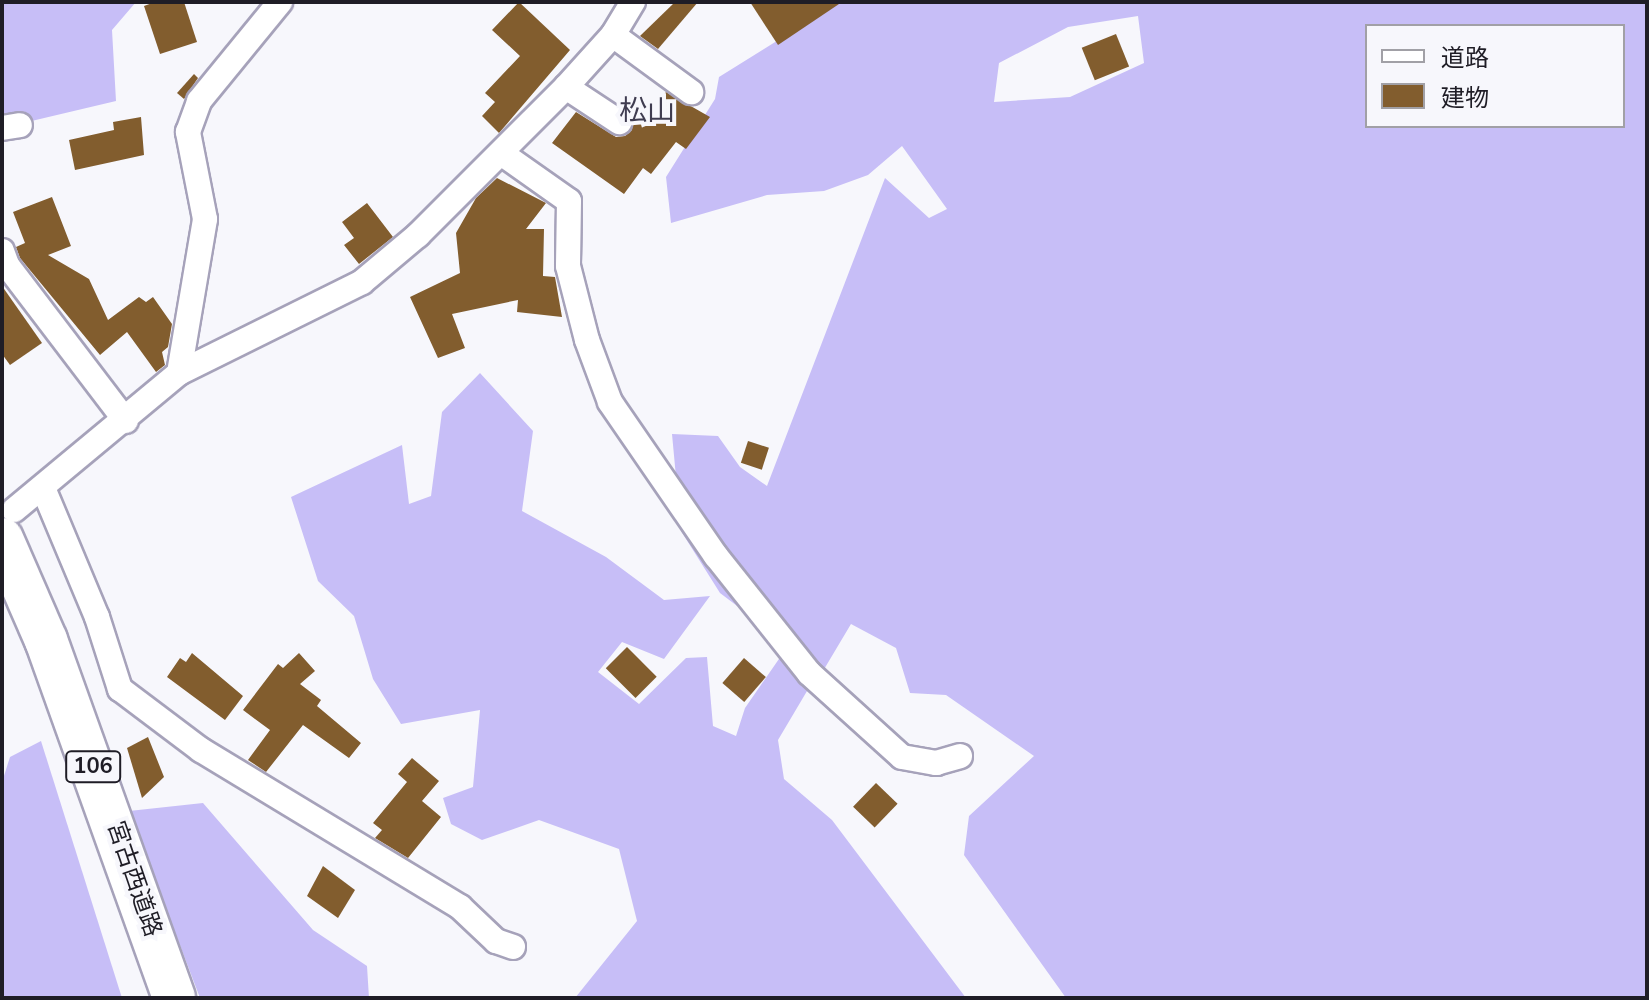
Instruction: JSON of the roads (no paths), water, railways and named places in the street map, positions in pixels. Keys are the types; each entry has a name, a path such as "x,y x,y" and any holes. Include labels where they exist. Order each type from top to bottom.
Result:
{"highway":[{"name":"宮古西道路","path":"8,525 51,655 174,998"},
{"name":"宮古西道路","path":"2,595 117,903 147,998"}],"street":[{"path":"179,373 205,219 188,132 199,101 280,2"},
{"path":"8,525 43,488 126,421 179,373 362,282 418,235 566,87 613,35 633,2"},
{"path":"613,35 691,92"},
{"path":"566,87 619,122"},
{"path":"501,153 569,201 568,266 587,340 610,402 716,556 809,673 902,757 936,763 960,756"},
{"path":"2,251 7,265 126,421"},
{"path":"43,488 97,617 120,689 201,750 460,907 496,941 513,947"}],"district":[{"name":"松山","path":"647,111"}]}
